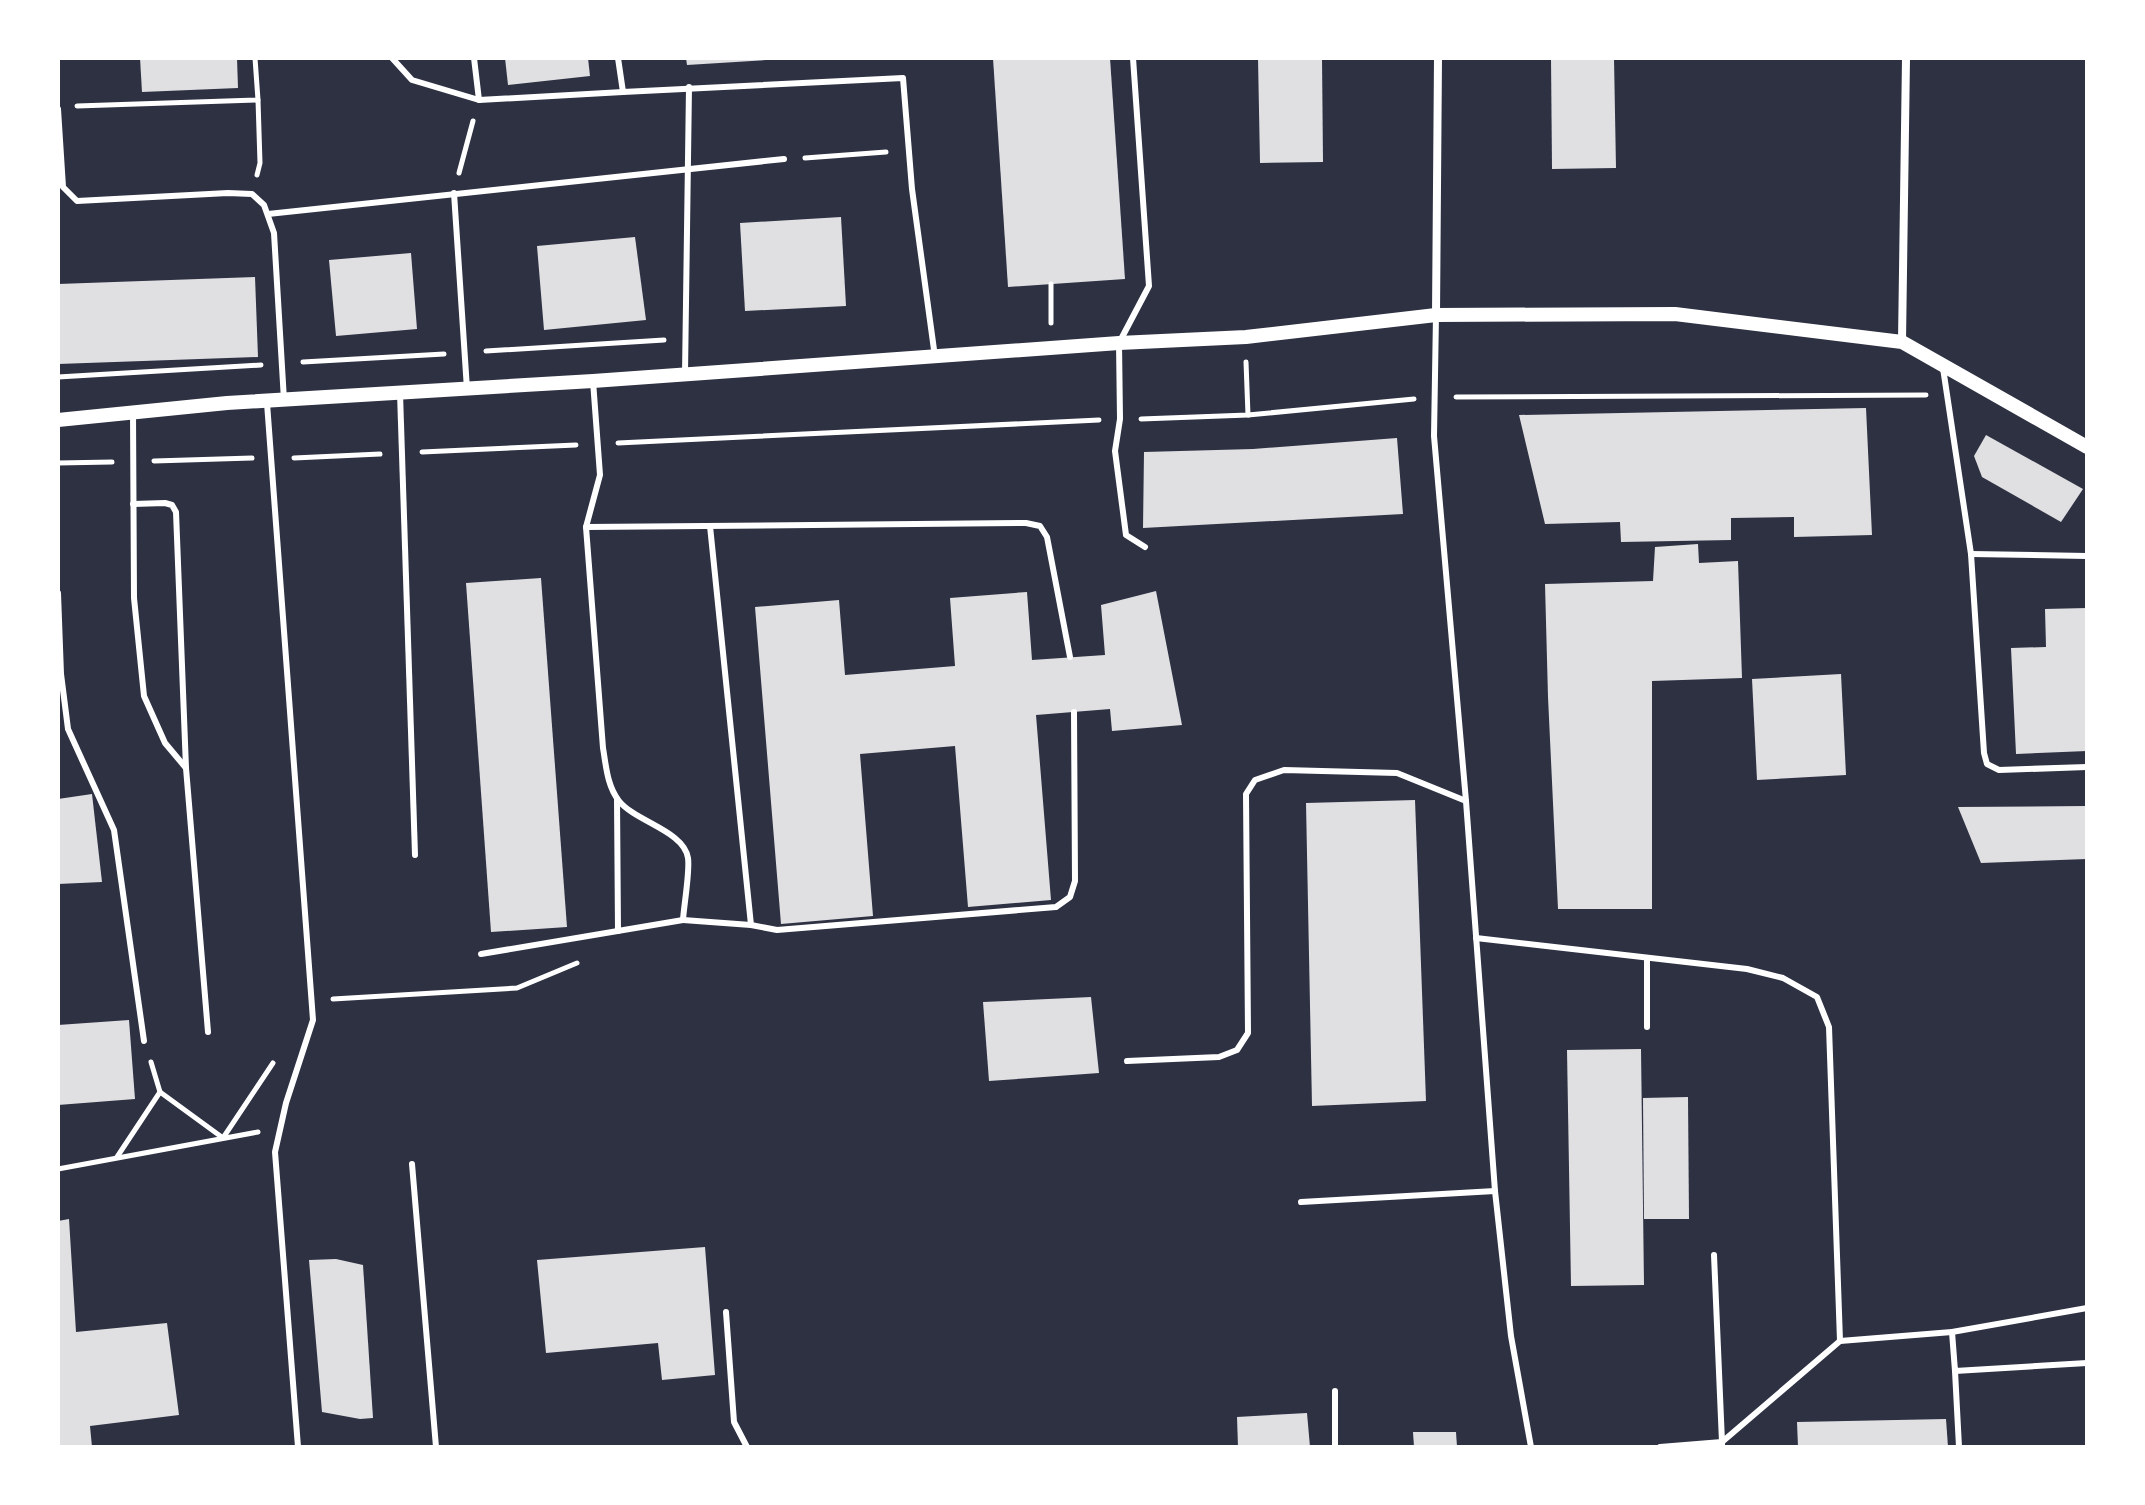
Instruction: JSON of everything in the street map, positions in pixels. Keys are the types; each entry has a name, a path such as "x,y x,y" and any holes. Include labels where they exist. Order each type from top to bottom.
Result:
{"street":[{"path":"1436,315 1438,58"},
{"path":"1902,342 1906,58"},
{"path":"58,420 227,403 1246,337 1436,315 1675,314 1902,342 2087,447"}],"lane":[{"path":"392,58 412,80 479,100 903,78 912,189 935,357"},
{"path":"474,58 479,100"},
{"path":"618,58 623,92"},
{"path":"1133,58 1149,286 1119,343 1120,419 1115,451 1126,535 1145,547"},
{"path":"685,374 689,87"},
{"path":"58,109 63,187 77,201 228,193 252,194 264,205 274,233 284,400"},
{"path":"268,214 784,159"},
{"path":"454,193 467,389"},
{"path":"1436,315 1434,436 1466,801 1495,1191 1511,1336 1531,1447"},
{"path":"1942,365 1971,554 1987,764 1999,770 2087,767"},
{"path":"593,381 600,475 586,527 603,748 608,778 617,799 618,931"},
{"path":"400,393 415,855"},
{"path":"267,401 313,1020 286,1103 275,1152 298,1447"},
{"path":"133,412 134,598 144,696 165,743 186,768"},
{"path":"133,504 165,503 172,505 176,512 186,768 208,1032"},
{"path":"586,527 1026,523 1040,526 1047,537 1070,657"},
{"path":"710,526 751,925"},
{"path":"1971,554 2087,556"},
{"path":"58,593 61,674 68,729 114,830 144,1041"},
{"path":"481,954 683,920 777,930 1056,907 1070,897 1075,881 1074,712"},
{"path":"1127,1061 1219,1057 1237,1050 1248,1033 1246,794 1255,780 1284,770 1397,773 1466,801"},
{"path":"617,799 633,814 679,840 688,858 683,920"},
{"path":"1476,938 1747,969 1783,978 1817,997 1829,1027 1840,1341"},
{"path":"1647,958 1647,1027"},
{"path":"412,1164 436,1447"},
{"path":"1301,1202 1495,1191"},
{"path":"1714,1255 1722,1445"},
{"path":"1660,1447 1722,1445 1840,1341 1952,1332 2087,1308"},
{"path":"726,1312 734,1422 747,1447"},
{"path":"1952,1332 1959,1447"},
{"path":"1955,1371 2087,1363"},
{"path":"1335,1391 1335,1447"}],"path":[{"path":"255,58 260,163"},
{"path":"71,106 258,100"},
{"path":"454,193 479,100"},
{"path":"784,159 909,150"},
{"path":"1051,284 1051,348"},
{"path":"1246,337 1248,415"},
{"path":"481,351 685,339"},
{"path":"293,363 450,353"},
{"path":"58,377 262,365"},
{"path":"58,463 272,459 1248,415 1433,397 1947,395"},
{"path":"144,1041 160,1092 223,1138"},
{"path":"223,1138 276,1059"},
{"path":"117,1158 160,1092"},
{"path":"58,1169 266,1131 286,1103"}],"building":[{"path":"140,58 237,58 238,88 142,92"},
{"path":"505,58 588,58 590,76 508,85"},
{"path":"686,58 766,58 766,60 687,65"},
{"path":"993,58 1110,58 1125,279 1008,287"},
{"path":"1258,58 1322,58 1323,162 1260,163"},
{"path":"1551,58 1614,58 1616,168 1552,169"},
{"path":"841,217 846,306 745,311 740,223"},
{"path":"635,237 646,320 544,330 537,246"},
{"path":"411,253 417,329 336,336 329,260"},
{"path":"255,277 258,357 58,364 58,284"},
{"path":"1866,408 1872,535 1794,537 1794,517 1731,518 1731,540 1621,542 1620,522 1545,524 1519,415"},
{"path":"1986,435 2083,489 2061,522 1982,477 1974,456"},
{"path":"1397,438 1403,514 1143,528 1144,452 1253,449"},
{"path":"1698,544 1699,563 1738,561 1742,678 1652,681 1652,909 1558,909 1545,584 1653,581 1655,547"},
{"path":"541,578 567,927 491,932 466,583"},
{"path":"1156,591 1182,725 1112,731 1110,709 1036,715 1051,900 968,907 955,746 860,754 873,916 781,924 755,607 839,600 845,675 955,666 950,598 1027,592 1032,660 1105,655 1101,605"},
{"path":"2087,608 2087,751 2016,754 2011,648 2046,647 2045,609"},
{"path":"1841,674 1846,775 1757,780 1752,679"},
{"path":"92,794 102,882 58,884 58,799"},
{"path":"1415,800 1426,1101 1312,1106 1306,803"},
{"path":"2087,806 2087,859 1981,863 1958,807"},
{"path":"1091,997 1099,1073 989,1081 983,1002"},
{"path":"129,1020 135,1099 58,1105 58,1025"},
{"path":"1641,1049 1644,1285 1571,1286 1567,1050"},
{"path":"1688,1097 1689,1219 1644,1219 1643,1098"},
{"path":"69,1219 76,1332 167,1323 179,1415 90,1426 92,1447 58,1447 58,1221"},
{"path":"705,1247 715,1375 662,1380 658,1343 546,1353 537,1260"},
{"path":"336,1259 363,1265 373,1418 360,1419 322,1412 309,1260"},
{"path":"1307,1413 1310,1447 1238,1447 1237,1417"},
{"path":"1946,1419 1948,1447 1798,1447 1797,1422"},
{"path":"1413,1432 1456,1432 1457,1447 1414,1447"}]}
